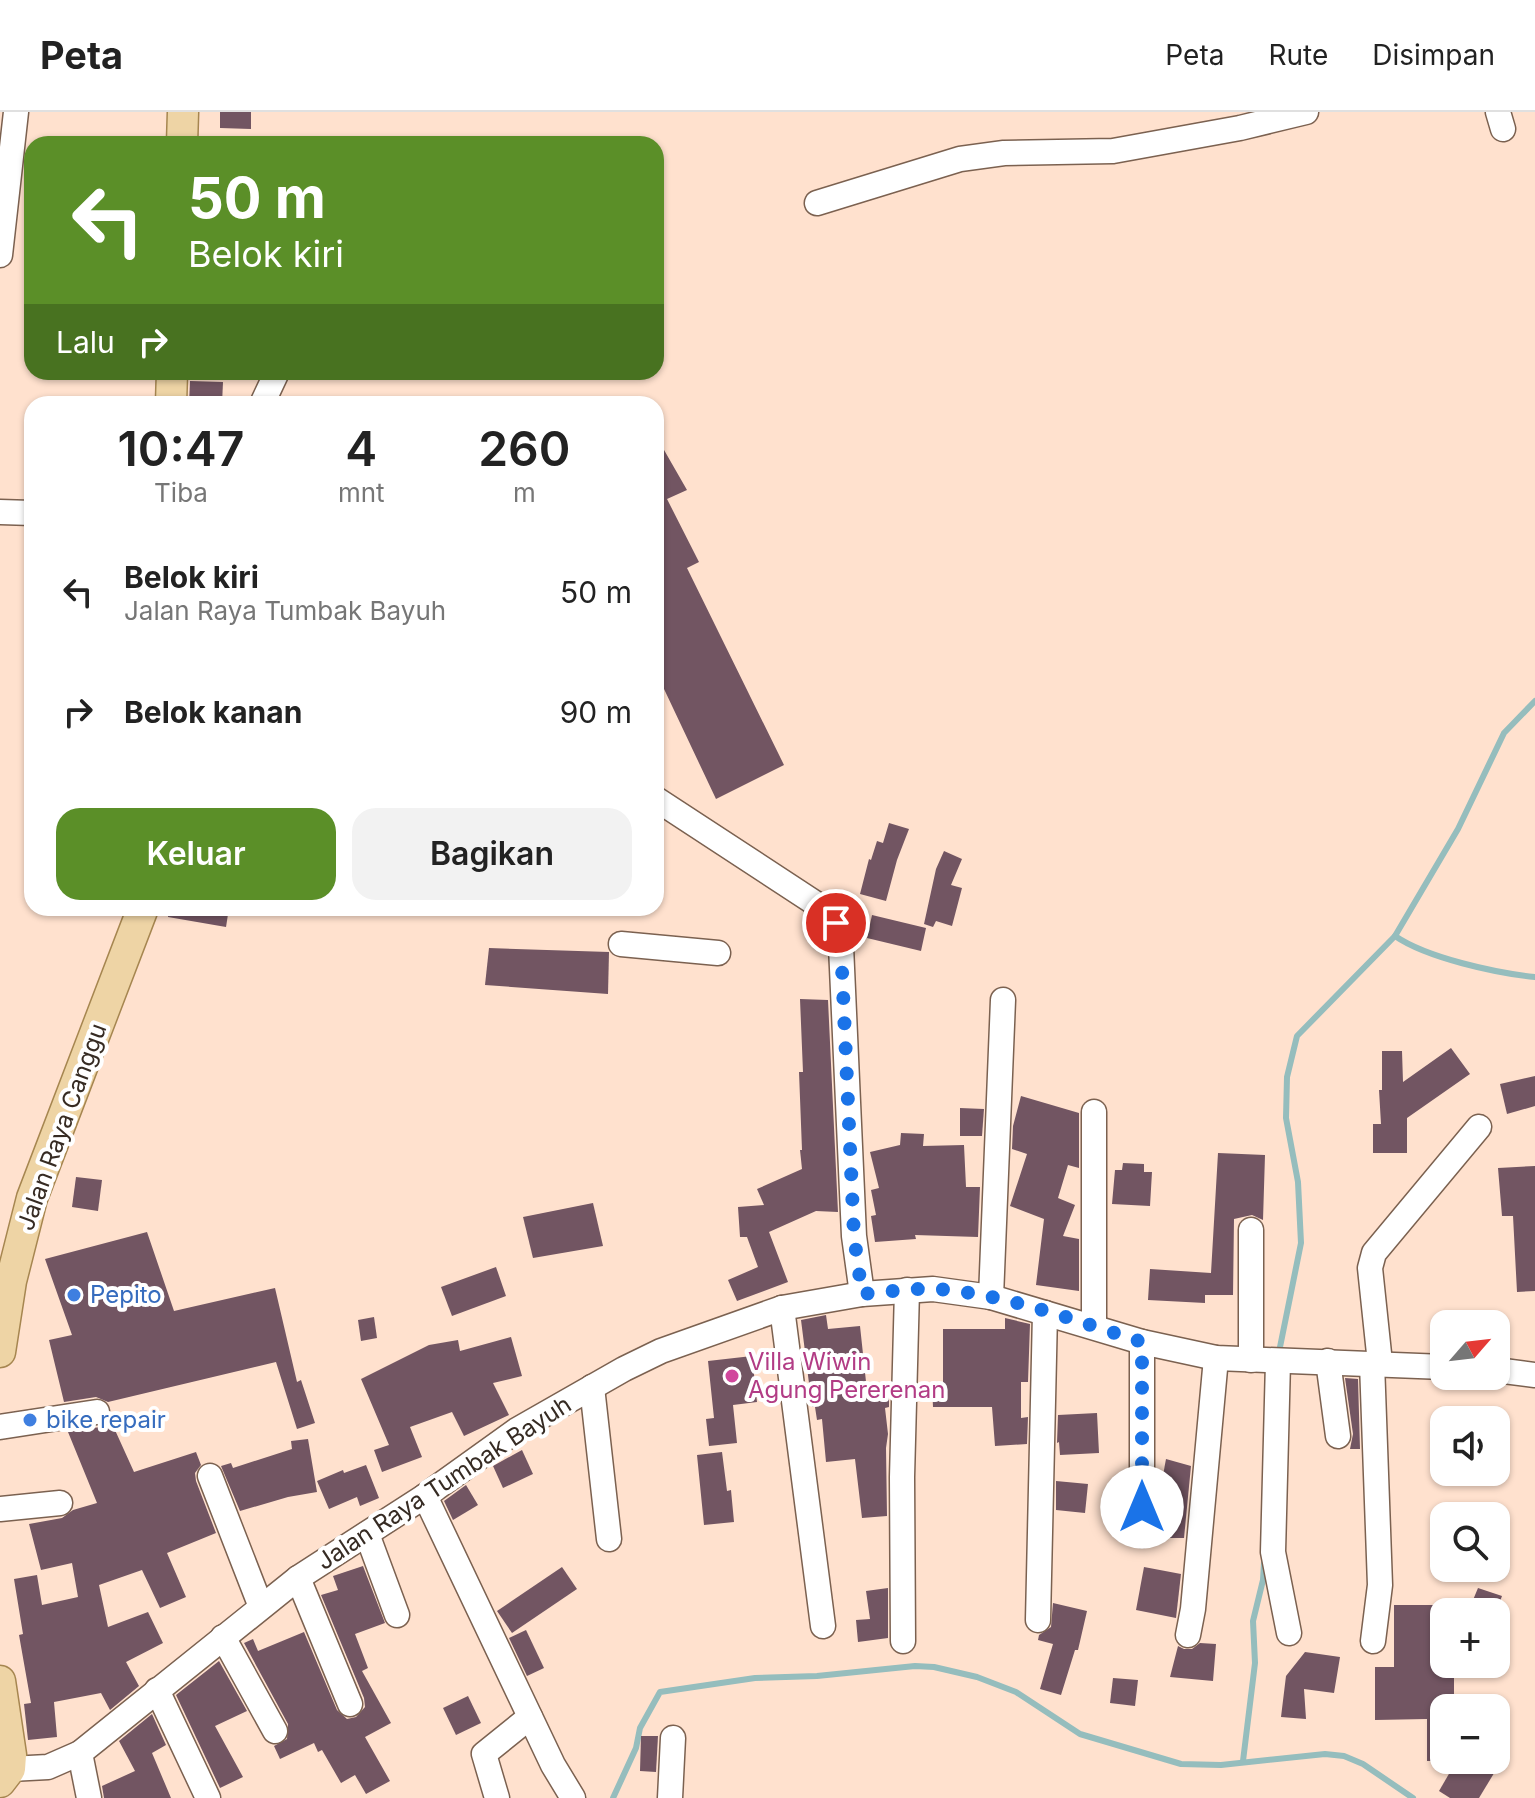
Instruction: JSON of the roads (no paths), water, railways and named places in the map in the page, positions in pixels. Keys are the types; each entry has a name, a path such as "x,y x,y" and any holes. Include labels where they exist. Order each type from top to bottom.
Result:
{"main road":[{"path":"182,136 183,112"},
{"name":"Jalan Raya Canggu","path":"2,1330 32,1198 140,916"},
{"path":"0,1681 11,1755 5,1776"}],"street":[{"path":"0,255 16,112"},
{"path":"817,203 960,159 1004,153 1113,151 1240,128 1306,112"},
{"path":"0,512 24,513"},
{"path":"664,804 824,909 836,923 841,946 854,1236 862,1294"},
{"path":"621,944 718,953"},
{"path":"991,1297 1003,1000"},
{"path":"1094,1112 1094,1326"},
{"path":"1373,1641 1380,1585 1376,1363 1370,1268 1374,1253 1479,1127"},
{"path":"1251,1230 1264,1361 1273,1552 1289,1633"},
{"name":"Jalan Raya Tumbak Bayuh","path":"5,1776 48,1767 80,1753 298,1578 425,1496 517,1430 661,1351 782,1308 862,1294 933,1289 991,1297 1142,1342 1216,1358 1430,1366"},
{"path":"903,1641 902,1477 907,1290"},
{"path":"782,1308 823,1626"},
{"path":"1038,1620 1045,1313"},
{"path":"1142,1342 1142,1535"},
{"path":"1188,1635 1216,1358"},
{"path":"1328,1361 1338,1436"},
{"path":"1510,1372 1535,1375"},
{"path":"592,1387 609,1539"},
{"path":"0,1427 97,1412"},
{"path":"210,1476 261,1607"},
{"path":"425,1496 553,1765 573,1798"},
{"path":"0,1509 60,1503"},
{"path":"367,1534 397,1615"},
{"path":"298,1578 350,1704"},
{"path":"223,1637 275,1731"},
{"path":"157,1690 208,1798"},
{"path":"497,1798 484,1754 530,1717"},
{"path":"670,1798 673,1738"},
{"path":"80,1753 89,1798"}],"waterway":[{"path":"1278,1357 1301,1243 1298,1182 1286,1118 1287,1077 1297,1036 1395,936 1458,829 1504,733 1535,701"},
{"path":"1395,936 1425,951 1462,963 1535,977"},
{"path":"1243,1761 1255,1663 1253,1621 1264,1563"},
{"path":"613,1798 636,1748 640,1728 660,1692 755,1678 817,1676 915,1666 977,1677 1016,1692 1080,1734 1181,1764 1221,1765 1325,1754 1344,1756 1363,1764 1413,1798"}],"place":[{"name":"Pepito","path":"74,1295"},
{"name":"Villa Wiwin Agung Pererenan","path":"732,1376"},
{"name":"bike repair","path":"30,1420"}]}
